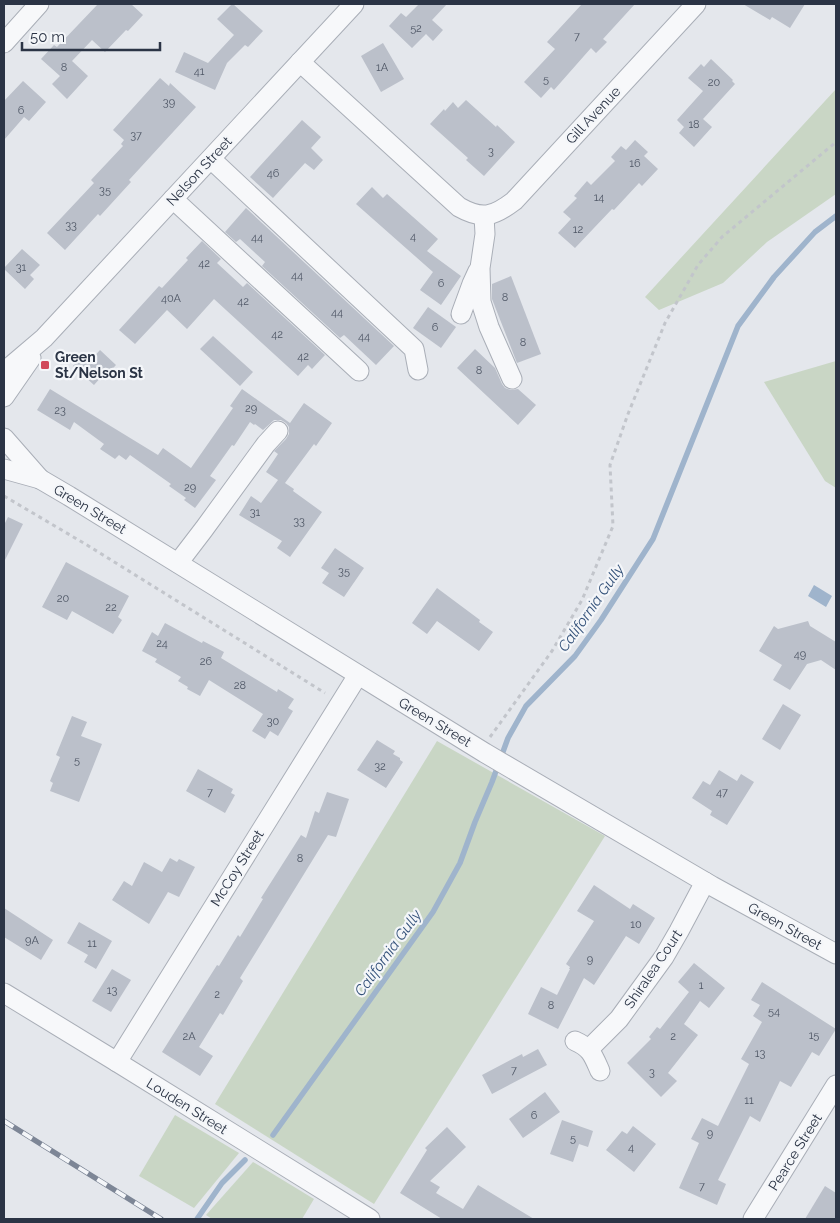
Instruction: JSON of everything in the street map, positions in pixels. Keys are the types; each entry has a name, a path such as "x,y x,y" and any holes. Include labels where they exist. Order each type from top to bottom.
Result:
{"street":[{"path":"4,43 39,4"},
{"name":"Nelson Street","path":"4,372 44,338 354,4"},
{"name":"Gill Avenue","path":"485,225 494,214 514,201 696,4"},
{"path":"300,62 459,207 472,214 485,225 480,268 481,302 489,328 512,379"},
{"path":"211,159 414,349 418,370"},
{"path":"173,199 360,371"},
{"path":"461,314 480,268"},
{"name":"Nelson Street","path":"4,397 44,338"},
{"path":"178,563 278,430"},
{"name":"Green Street","path":"4,438 40,479"},
{"name":"Green Street","path":"4,469 40,479 483,751 705,882 836,954"},
{"name":"McCoy Street","path":"117,1062 358,674"},
{"name":"Shiralea Court","path":"600,1071 594,1057 582,1045 606,1033 619,1019 664,957 705,882"},
{"name":"Louden Street","path":"4,993 370,1219"},
{"name":"Pearce Street","path":"753,1219 836,1085"}],"path":[{"path":"483,751 552,651 582,600 613,526 610,465 628,414 665,323 698,265 722,238 836,142"},
{"path":"4,496 87,545 330,696"}],"green space":[{"path":"836,89 836,194 767,242 723,283 659,310 645,297"},
{"path":"836,361 836,488 825,481 764,382"},
{"path":"437,741 605,836 374,1204 215,1104"},
{"path":"175,1115 239,1153 194,1208 139,1176"},
{"path":"253,1162 314,1199 302,1219 212,1219 206,1215"}],"water":[{"path":"814,585 832,596 826,607 808,596"}],"building":[{"path":"98,4 131,4 143,15 105,52 92,40 72,61 88,76 67,99 52,84 60,76 41,59 54,45 57,47"},
{"path":"232,4 263,31 248,47 245,45 227,63 215,90 175,72 184,52 208,63 234,35 217,19"},
{"path":"419,4 447,4 432,20 443,30 433,41 426,34 412,48 389,26 401,13 406,17"},
{"path":"582,4 635,4 603,39 607,42 596,53 591,48 554,90 551,87 541,98 524,82 555,49 547,42"},
{"path":"743,4 805,4 790,28 772,17 770,20"},
{"path":"383,43 404,79 381,92 361,56"},
{"path":"711,59 735,84 703,119 712,127 694,147 679,133 684,127 677,120 703,91 688,78 701,64 704,67"},
{"path":"160,78 169,86 170,83 196,107 129,180 131,182 100,216 98,214 65,250 47,233 94,183 91,180 123,146 121,144 124,140 113,130"},
{"path":"23,81 46,102 29,121 24,117 4,140 4,101"},
{"path":"466,100 515,142 484,176 466,160 468,158 430,124 453,102 458,108"},
{"path":"302,120 321,137 311,148 323,160 314,170 305,163 273,198 250,177"},
{"path":"635,140 648,152 644,156 658,169 642,186 639,183 575,248 558,233 571,219 563,212 577,198 574,196 587,181 591,185 615,161 611,157 621,146 626,150"},
{"path":"372,187 383,198 387,194 438,239 427,251 461,276 441,305 420,290 433,272 356,204"},
{"path":"246,208 394,346 376,365 344,335 340,338 262,266 265,262 240,239 236,242 225,232"},
{"path":"202,241 221,259 217,263 243,287 247,283 325,355 312,369 308,365 298,376 214,299 187,329 167,310 135,344 119,330 159,286 162,288 188,260 186,258"},
{"path":"22,249 40,265 30,275 34,279 25,289 4,269"},
{"path":"511,276 541,354 517,363 492,299 492,284"},
{"path":"428,307 456,327 441,348 413,328"},
{"path":"213,336 253,372 240,386 200,349"},
{"path":"475,349 495,368 505,388 511,390 518,389 536,405 518,425 457,368"},
{"path":"100,350 116,365 104,378 102,376 94,385 73,366 83,355 90,361"},
{"path":"50,389 158,455 163,448 191,468 233,408 230,406 242,389 290,423 304,403 332,423 316,446 314,444 285,483 322,512 290,557 277,548 282,541 239,515 251,496 261,503 278,480 266,472 278,454 274,451 289,434 289,427 281,420 274,420 263,430 250,422 210,476 216,480 195,508 184,500 186,498 169,486 171,484 130,455 126,460 119,455 115,459 100,449 104,444 74,422 70,430 37,410"},
{"path":"8,517 23,524 4,562 4,525"},
{"path":"335,548 364,568 344,597 322,583 329,573 321,568"},
{"path":"66,562 129,596 118,617 122,620 113,634 72,611 67,620 42,607"},
{"path":"437,588 493,632 479,651 437,621 427,634 412,623"},
{"path":"808,621 810,626 836,642 836,670 821,660 807,664 790,690 773,680 782,665 759,651 774,626 778,629"},
{"path":"165,623 202,643 203,641 224,652 221,658 277,692 278,689 294,699 288,708 293,711 278,736 270,731 265,739 252,731 263,714 209,680 200,696 187,689 188,687 178,681 181,677 155,662 157,659 142,651 152,632 158,636"},
{"path":"783,704 801,715 780,750 762,739"},
{"path":"72,716 87,722 81,736 102,744 79,802 50,791 53,783 50,781 60,757 56,755"},
{"path":"377,740 395,751 393,754 403,762 386,788 357,770"},
{"path":"198,769 233,789 231,793 235,795 225,813 186,791"},
{"path":"719,770 737,781 741,774 754,782 727,825 710,815 712,811 692,798 703,781 710,785"},
{"path":"327,792 349,799 336,837 328,835 240,978 243,981 223,1015 220,1013 199,1047 213,1056 200,1076 162,1052 217,965 219,966 238,935 240,937 263,899 261,898 301,835 306,838 315,811 319,813"},
{"path":"170,858 177,862 179,859 195,867 179,897 168,892 149,924 112,900 124,881 132,886 144,862 162,872"},
{"path":"594,885 630,909 633,904 655,918 639,944 626,936 594,985 584,978 558,1029 528,1014 541,987 557,995 570,969 566,964 594,921 577,911"},
{"path":"4,908 53,940 41,960 4,937"},
{"path":"79,922 112,941 96,969 84,962 88,955 67,943"},
{"path":"694,963 725,988 709,1008 700,1001 684,1024 698,1035 668,1073 677,1081 661,1097 627,1063 651,1039 649,1037 657,1027 660,1029 689,992 678,982"},
{"path":"112,969 131,980 111,1012 92,1001"},
{"path":"762,982 836,1029 819,1056 812,1052 791,1087 780,1081 760,1122 750,1116 718,1180 726,1184 717,1205 679,1188 699,1143 691,1139 702,1118 718,1126 749,1064 741,1059 762,1022 753,1016 760,1005 751,1000"},
{"path":"538,1049 547,1065 492,1094 482,1075 522,1054 523,1057"},
{"path":"545,1092 560,1112 523,1138 509,1119"},
{"path":"562,1120 593,1131 588,1147 579,1144 573,1162 550,1154"},
{"path":"633,1126 656,1144 634,1172 606,1150 622,1131 627,1134"},
{"path":"447,1127 466,1147 430,1181 440,1187 436,1193 463,1209 478,1185 534,1219 442,1219 400,1193 427,1150 425,1148"},
{"path":"825,1186 836,1193 836,1219 805,1219"}],"waterway":[{"name":"California Gully","path":"273,1135 433,912 460,863 508,738 526,706 575,656 601,620 653,539 738,326 774,277 815,232 836,216"},
{"name":"California Gully","path":"197,1219 222,1183 245,1160"}],"railway":[{"path":"4,1121 161,1219"}],"place":[{"name":"Green St/Nelson St","path":"45,365"}]}
